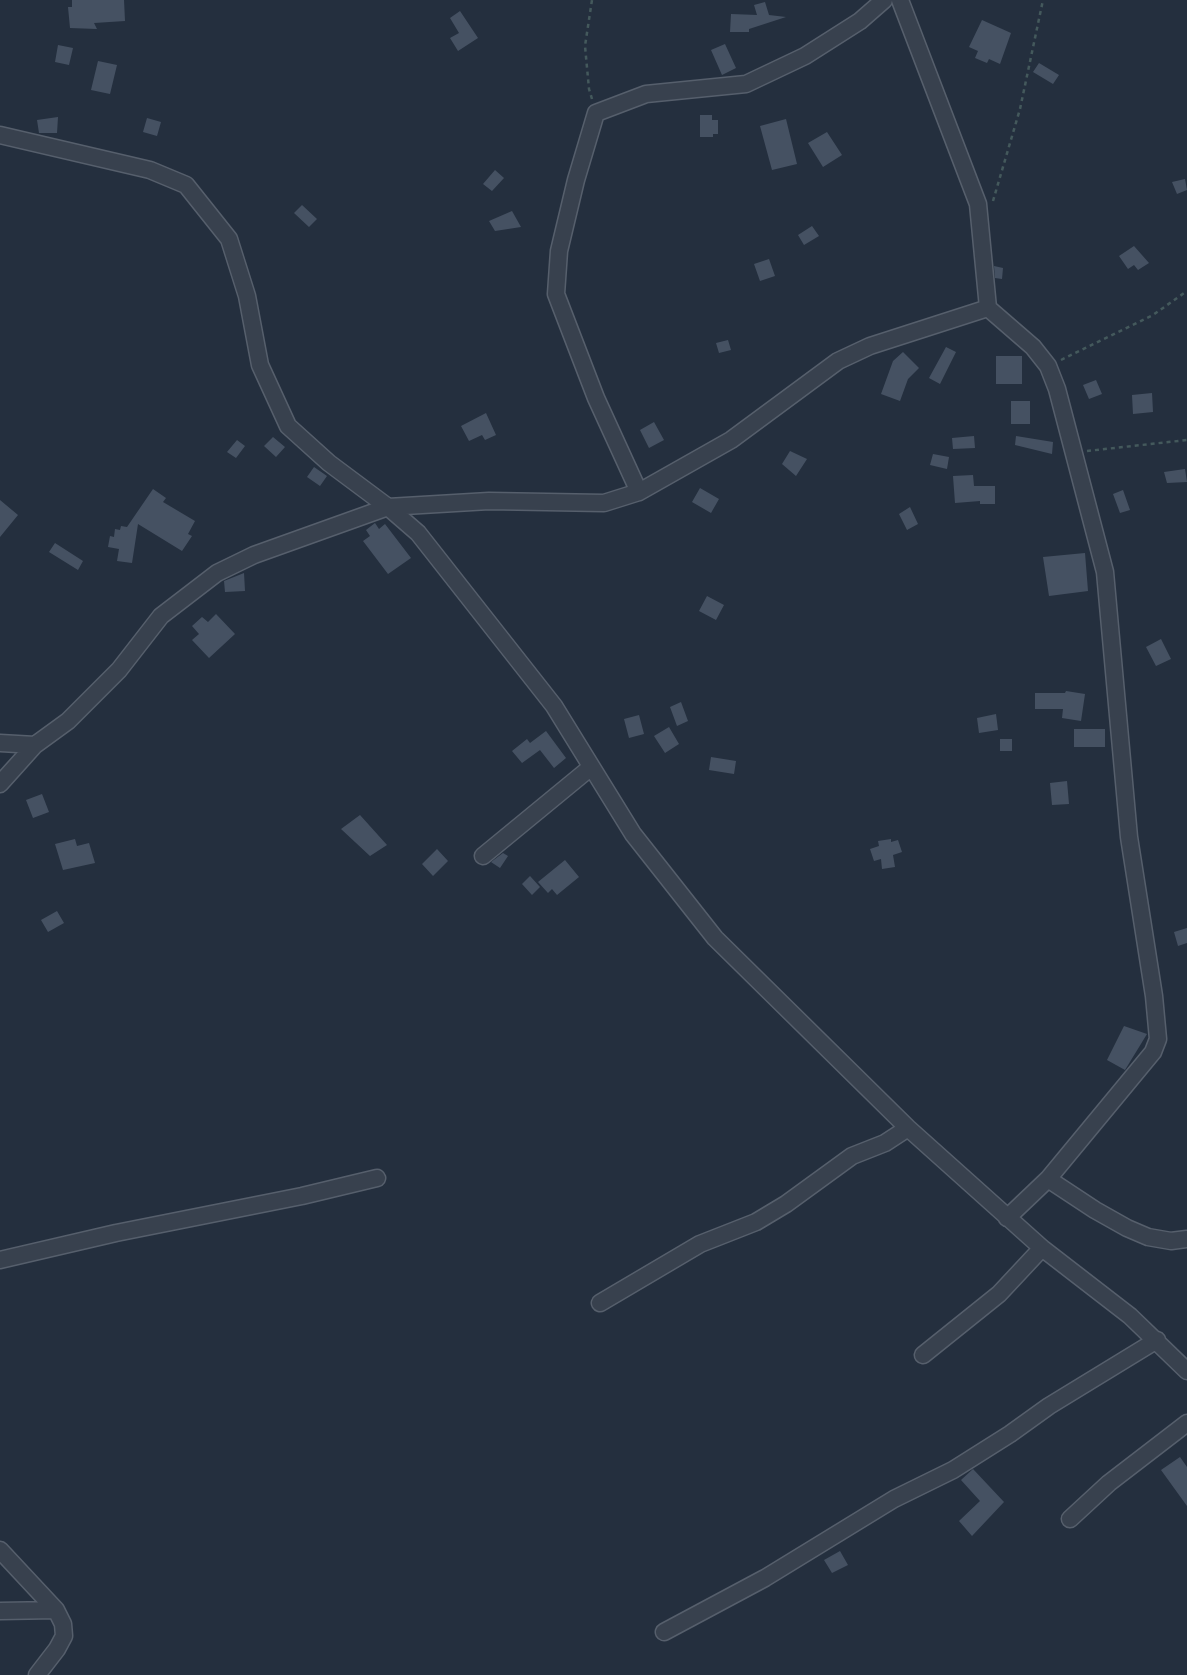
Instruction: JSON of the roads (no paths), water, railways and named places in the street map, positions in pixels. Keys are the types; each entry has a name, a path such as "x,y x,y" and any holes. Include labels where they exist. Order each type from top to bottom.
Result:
{"street":[{"path":"639,492 596,398 556,294 559,251 576,180 596,113 646,94 746,84 805,56 860,21 884,0"},
{"path":"900,0 975,195 980,214 988,308 1033,347 1048,366 1057,389 1105,572 1129,837 1154,996 1158,1039 1153,1052 1048,1179 1008,1218"},
{"path":"0,135 150,170 186,185 229,239 247,296 260,365 288,426 329,463 388,506 418,533 512,650 554,706 590,768 633,834 715,938 908,1128 1042,1248 1130,1316 1187,1371"},
{"path":"0,784 35,745 68,721 119,670 161,616 217,573 254,556 388,506 489,501 604,503 639,492 732,440 838,361 870,346 988,308"},
{"path":"0,743 35,745"},
{"path":"483,856 590,768"},
{"path":"600,1304 628,1284 700,1244 756,1222 786,1204 852,1156 885,1143 908,1128"},
{"path":"0,1260 377,1178"},
{"path":"1048,1179 1095,1210 1128,1228 1148,1236 1171,1241 1187,1239"},
{"path":"923,1355 999,1294 1042,1248"},
{"path":"664,1632 765,1578 894,1499 953,1470 1010,1434 1049,1406 1157,1340"},
{"path":"1070,1519 1109,1483 1187,1423"},
{"path":"0,1550 56,1610 63,1624 64,1636 38,1675"},
{"path":"0,1611 56,1610"}]}
